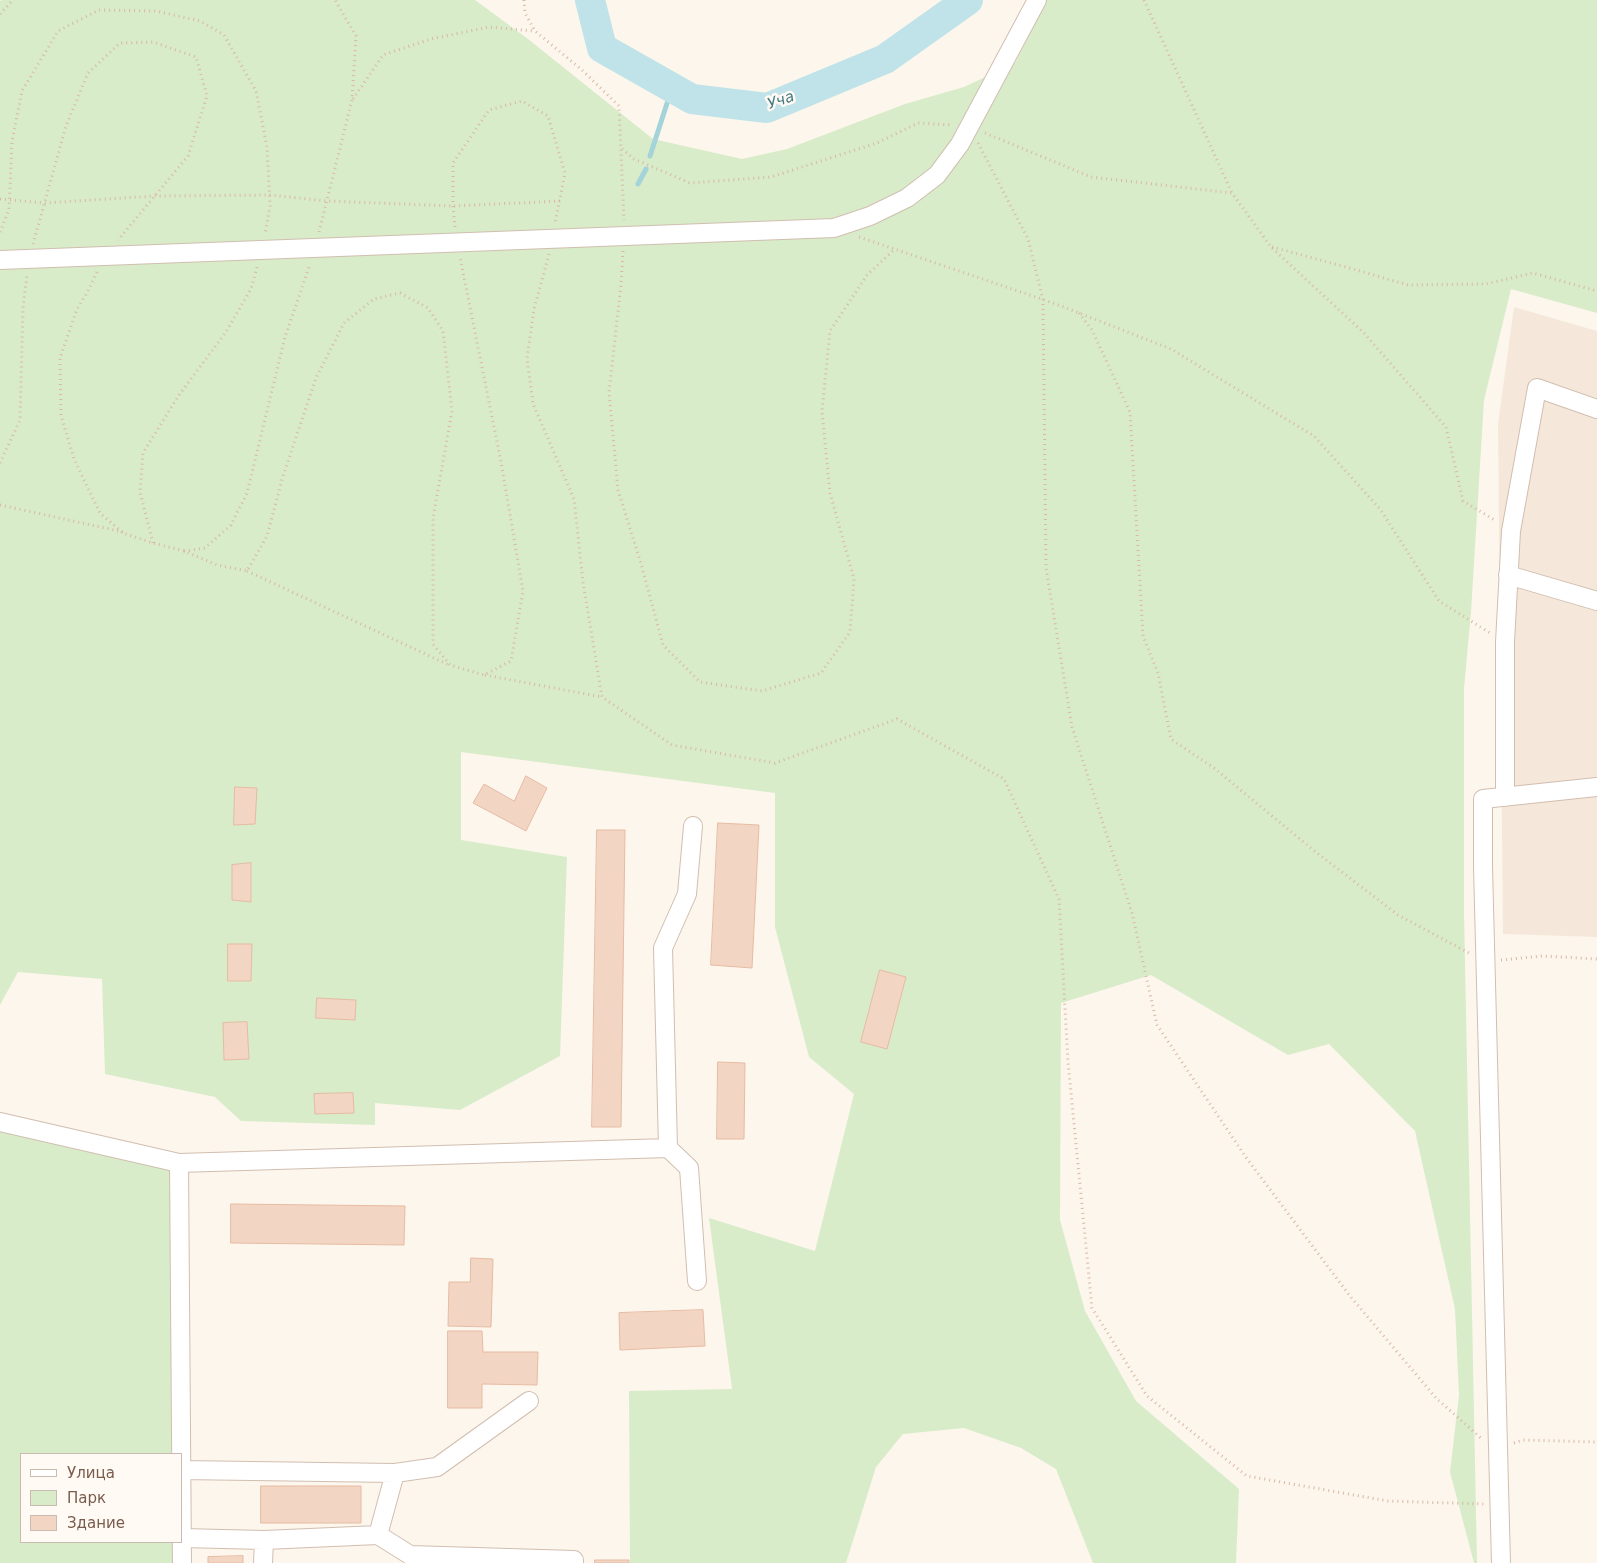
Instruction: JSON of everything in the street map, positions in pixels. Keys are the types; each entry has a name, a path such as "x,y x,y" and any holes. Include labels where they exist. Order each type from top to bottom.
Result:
{"lane":[{"path":"0,260 834,228 870,216 907,198 937,175 960,144 1037,0"},
{"path":"1505,797 1505,642 1511,530 1537,388 1597,409"},
{"path":"1508,575 1597,601"},
{"path":"1501,1563 1485,961 1484,799 1597,787"},
{"path":"693,826 687,894 663,948 668,1148 689,1168 697,1281"},
{"path":"0,1122 179,1163 668,1148"},
{"path":"179,1163 182,1453"},
{"path":"182,1563 182,1470 395,1473 437,1467 529,1401"},
{"path":"378,1535 395,1473"},
{"path":"182,1538 264,1540 378,1535 410,1554 574,1560 574,1563"},
{"path":"263,1563 264,1540"}],"path":[{"path":"0,14 12,0"},
{"path":"184,551 205,548 231,524 247,493 285,337 316,248 352,100 356,36 342,15 335,0"},
{"path":"524,0 525,13 534,31 582,70 619,106 624,236 621,285 609,392 618,490 642,566 663,645 700,682 762,692 821,673 850,632 854,579 830,493 822,411 830,331 867,275 895,249"},
{"path":"1144,0 1232,193 1270,247 1363,332 1446,427 1463,501 1511,530"},
{"path":"0,232 10,210 12,141 22,91 58,31 99,10 156,11 200,21 224,35 256,91 267,147 270,206 262,250 251,289 226,332 179,395 143,453 140,492 154,543"},
{"path":"352,100 383,55 431,40 489,27 534,31"},
{"path":"0,463 20,420 23,308 29,258 46,203 66,126 88,73 120,43 153,42 196,57 207,96 188,156 105,256 77,309 60,358 61,415 74,460 100,513 123,532"},
{"path":"484,676 511,660 523,591 501,462 457,242 453,206 453,163 489,110 522,101 548,116 565,173 552,238 534,309 527,358 533,404 574,498 583,582 602,697"},
{"path":"621,149 634,158 690,183 771,177 878,143 918,123 969,127 1092,177 1232,193"},
{"path":"969,127 1028,239 1042,300 1046,568 1072,728 1132,913 1157,1025 1245,1156 1350,1296 1436,1398 1472,1430"},
{"path":"0,199 46,203 155,196 270,195 327,200 453,206 560,201"},
{"path":"834,228 1079,313 1171,350 1314,436 1380,509 1439,601 1505,642"},
{"path":"1270,247 1408,285 1486,284 1532,273 1597,291"},
{"path":"247,571 267,536 283,476 316,378 344,323 374,300 400,293 428,308 443,331 452,411 433,518 433,644 450,666"},
{"path":"1079,313 1092,330 1130,412 1143,636 1158,673 1171,739 1214,768 1312,849 1398,915 1485,961 1543,956 1597,959"},
{"path":"0,505 123,532 184,551 217,565 247,571 450,666 484,676 602,697 672,745 775,763 896,719 1004,779 1059,899 1068,1062 1092,1308 1147,1396 1247,1476 1388,1501 1500,1504"},
{"path":"1510,1447 1516,1442 1524,1440 1597,1442"}],"shaded area":[{"path":"1514,307 1597,331 1597,937 1503,934 1498,424"}],"green space":[{"path":"475,0 528,39 653,139 742,159 787,149 905,104 964,87 1015,63 1047,0 1597,0 1597,313 1511,289 1484,400 1471,612 1464,688 1464,913 1477,1563 1474,1563 1450,1472 1459,1395 1455,1309 1415,1131 1329,1044 1288,1055 1151,975 1061,1003 1060,1220 1085,1311 1136,1401 1239,1489 1236,1563 1093,1563 1056,1469 1021,1448 964,1428 903,1434 876,1467 846,1563 630,1563 629,1391 732,1389 709,1218 815,1251 854,1094 809,1057 775,927 775,793 461,752 461,840 567,857 560,1056 460,1110 375,1103 375,1125 241,1121 215,1097 105,1074 102,979 18,972 0,1005 0,1"},
{"path":"0,1122 179,1163 178,1453 20,1453 20,1543 178,1543 178,1563 0,1563"}],"building":[{"path":"526,776 547,788 526,831 473,803 484,784 514,801"},
{"path":"235,787 257,788 255,824 234,825"},
{"path":"718,823 759,825 752,968 711,965"},
{"path":"597,830 625,830 621,1127 592,1127"},
{"path":"251,863 251,902 232,900 232,865"},
{"path":"228,944 252,944 251,981 228,981"},
{"path":"880,970 906,977 887,1049 861,1042"},
{"path":"317,998 356,1000 355,1020 316,1018"},
{"path":"247,1022 249,1059 224,1060 223,1023"},
{"path":"718,1062 745,1063 744,1139 717,1139"},
{"path":"353,1093 354,1113 315,1114 314,1094"},
{"path":"231,1204 405,1206 404,1245 231,1243"},
{"path":"471,1258 493,1259 491,1327 448,1326 449,1282 470,1282"},
{"path":"703,1310 705,1346 620,1350 619,1313"},
{"path":"448,1331 482,1331 483,1352 538,1352 537,1385 482,1384 482,1408 448,1408"},
{"path":"261,1486 361,1486 361,1523 261,1523"},
{"path":"243,1556 243,1563 208,1563 208,1557"},
{"path":"595,1560 629,1560 629,1563 595,1563"}],"waterway":[{"name":"Уча","path":"590,0 602,48 692,99 767,108 885,59 968,0"},
{"path":"650,156 672,88"},
{"path":"638,184 646,169"}]}
